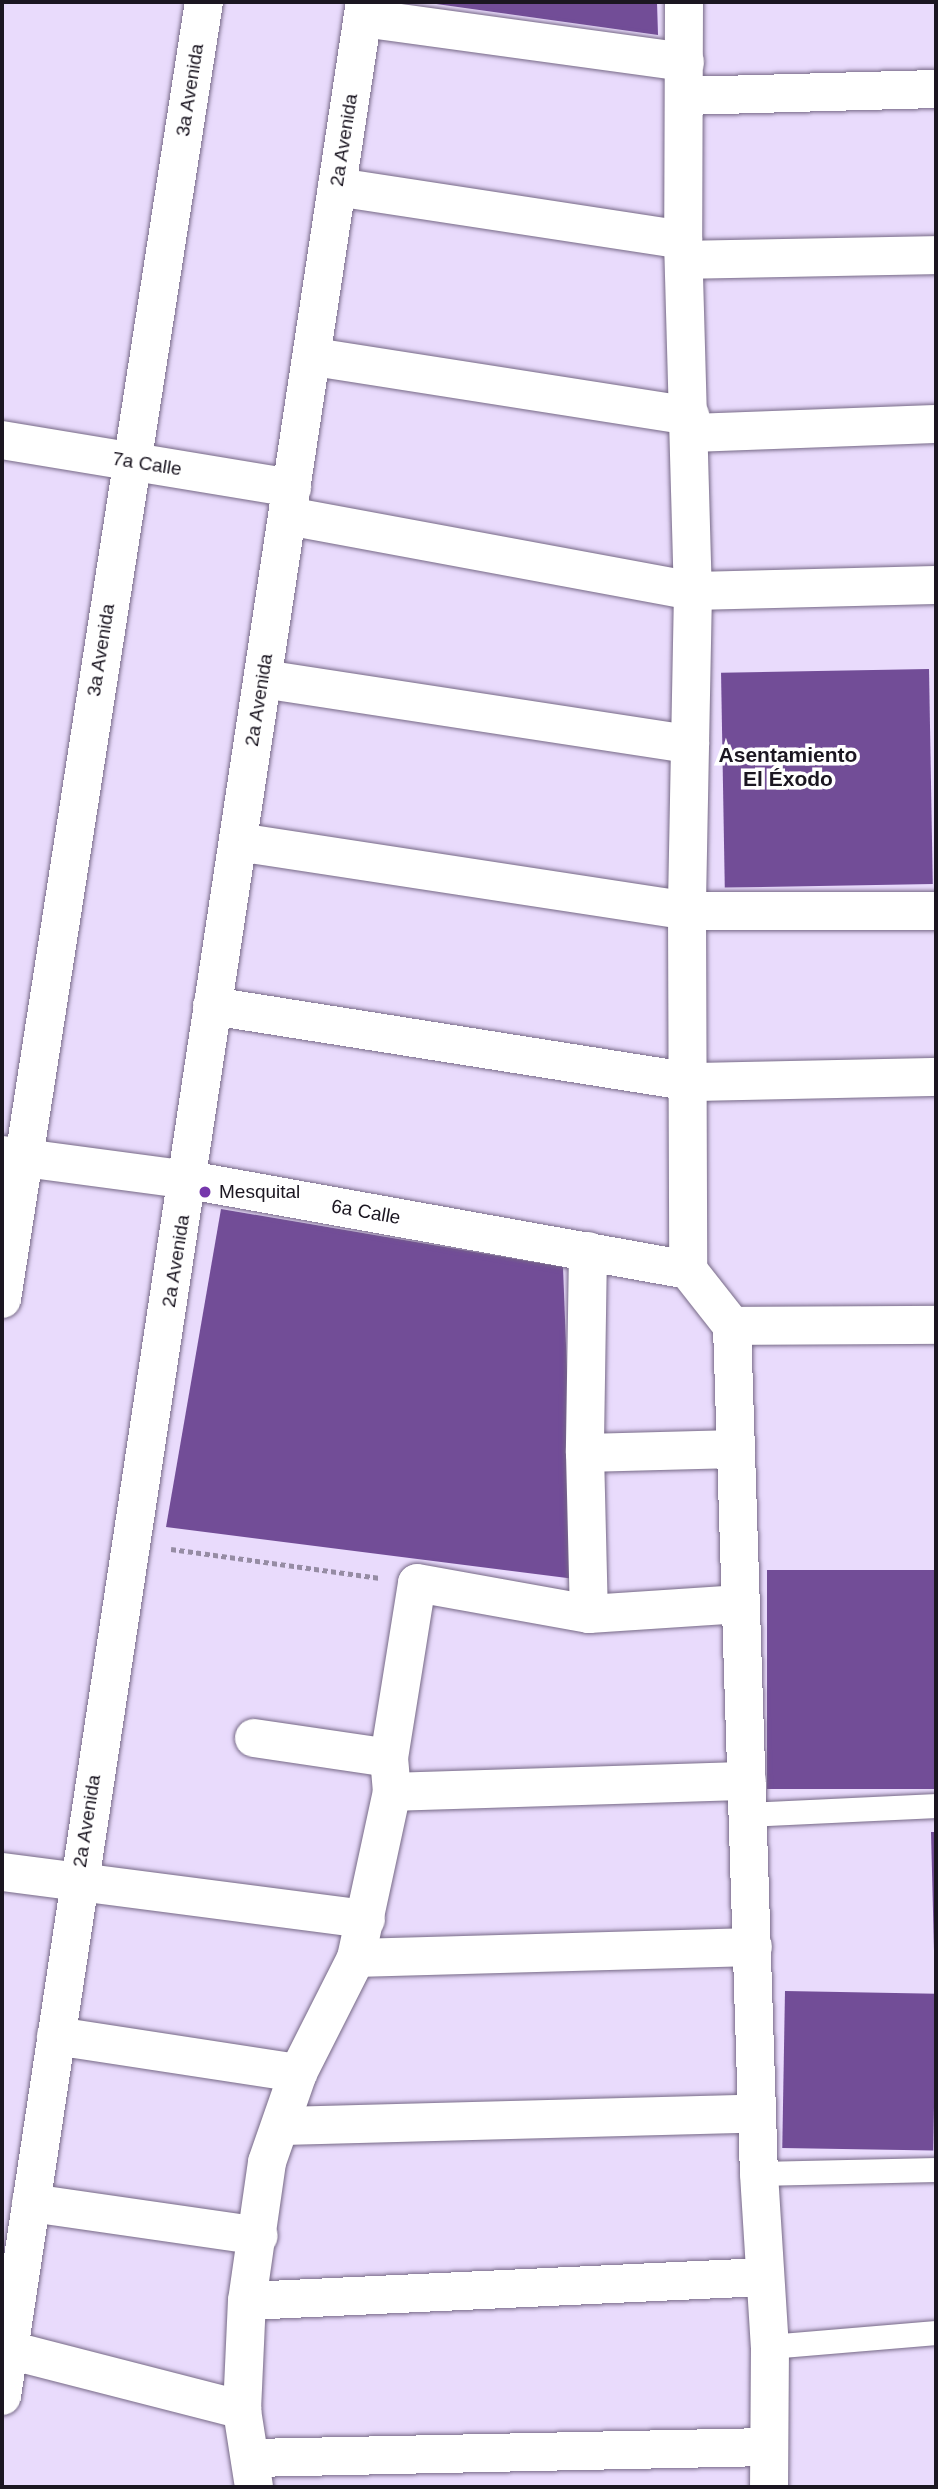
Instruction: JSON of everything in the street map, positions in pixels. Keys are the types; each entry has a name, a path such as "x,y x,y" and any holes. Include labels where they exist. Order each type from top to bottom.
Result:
{"street":[{"name":"3a Avenida","path":"2,1299 12,1157 131,461 204,2"},
{"path":"684,2 683,250 691,424 693,591 687,911 691,1082 688,1270 732,1326 759,2174 763,2277 770,2347 769,2487"},
{"path":"364,10 685,79 936,89"},
{"name":"2a Avenida","path":"2,2396 77,1879 189,1180 212,1006 314,357 364,10"},
{"path":"337,187 683,250 936,255"},
{"path":"314,357 691,424 936,424"},
{"name":"7a Calle","path":"2,440 131,461 290,502 693,591 936,585"},
{"path":"263,679 690,744"},
{"path":"238,842 687,911 936,911"},
{"path":"212,1006 691,1082 936,1077"},
{"name":"6a Calle","path":"12,1157 189,1180 688,1270"},
{"path":"588,1251 585,1453 589,1614"},
{"path":"732,1326 936,1325"},
{"path":"585,1453 736,1449"},
{"path":"741,1604 589,1614 417,1583 390,1775 366,1919 356,1958 298,2073 283,2126 267,2162 259,2236 247,2301 242,2410 253,2473 768,2447"},
{"path":"254,1738 390,1775 747,1798"},
{"path":"2,1872 77,1879 366,1919"},
{"path":"356,1958 753,1947"},
{"path":"55,2036 298,2073"},
{"path":"283,2126 757,2114"},
{"path":"31,2203 259,2236"},
{"path":"247,2301 763,2277"},
{"path":"9,2350 242,2410"}],"lane":[{"path":"747,1798 936,1806"},
{"path":"759,2174 936,2171"},
{"path":"770,2347 936,2333"}],"path":[{"path":"132,1542 417,1583"}],"building":[{"path":"657,2 658,35 429,3"},
{"path":"929,669 933,884 725,888 721,673"},
{"path":"221,1209 563,1267 575,1579 166,1527"},
{"path":"767,1570 936,1570 936,1789 767,1789"},
{"path":"931,1832 936,1832 934,1951"},
{"path":"785,1991 936,1994 933,2151 782,2148"}],"place":[{"name":"Mesquital","path":"205,1192"}],"district":[{"name":"Asentamiento El Éxodo","path":"788,767"}]}
